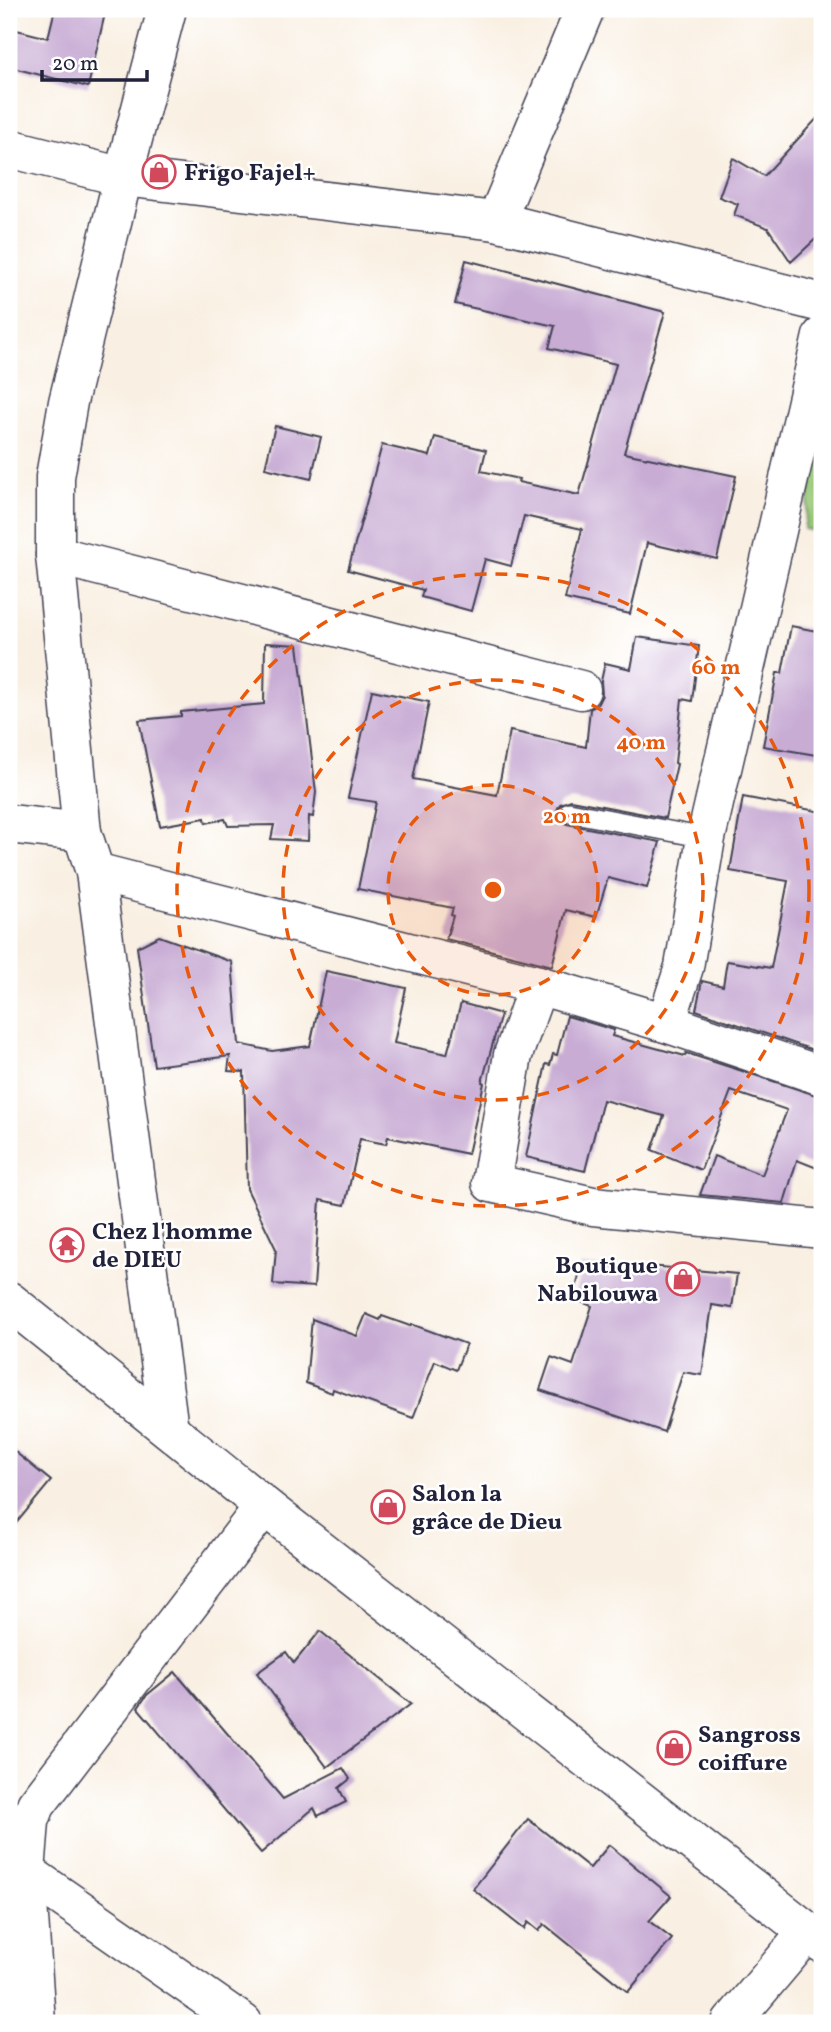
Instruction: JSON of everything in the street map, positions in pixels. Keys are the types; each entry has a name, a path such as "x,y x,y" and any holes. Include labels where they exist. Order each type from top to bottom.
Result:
{"street":[{"path":"167,9 66,414 55,477 55,555 82,832 94,872 169,1429"},
{"path":"496,221 585,9"},
{"path":"9,148 123,177 496,221 822,303"},
{"path":"666,1023 684,967 706,838 822,336"},
{"path":"55,555 581,690"},
{"path":"9,824 82,832"},
{"path":"94,872 538,985 666,1023 822,1076"},
{"path":"538,985 513,1055 491,1184 593,1206 822,1229"},
{"path":"9,1301 264,1506 815,1938 732,2023"},
{"path":"36,2023 17,1864 36,1805 264,1506"},
{"path":"17,1864 243,2023"}],"lane":[{"path":"569,813 706,838"}],"green space":[{"path":"817,445 822,446 822,532 804,529"}],"building":[{"path":"55,9 106,9 88,87 9,67 9,28 48,38"},
{"path":"822,113 822,233 791,262 768,228 734,215 738,204 719,197 733,158 764,176"},
{"path":"466,260 665,312 624,453 736,476 717,559 647,543 630,614 565,599 582,529 524,516 511,566 485,559 471,611 421,597 423,590 348,570 382,445 430,456 435,437 486,450 481,471 579,495 616,364 549,348 555,326 455,304"},
{"path":"275,426 321,437 311,479 265,468"},
{"path":"791,626 822,632 822,756 763,746 777,673 782,673"},
{"path":"637,637 699,646 692,701 682,699 677,764 665,818 571,800 560,804 557,810 561,821 567,824 660,842 647,888 608,878 596,917 566,910 552,966 446,939 453,908 358,889 376,802 348,798 372,690 429,702 413,779 497,795 510,731 586,747 590,709 597,705 602,695 601,681 605,663 631,669"},
{"path":"265,643 298,645 316,792 313,817 309,816 308,841 271,839 274,825 228,826 225,819 206,823 205,818 160,826 139,720 181,716 181,712 264,704"},
{"path":"743,797 822,812 822,1053 696,1010 702,981 723,986 727,961 771,968 788,881 730,871"},
{"path":"159,936 232,962 239,1044 272,1051 310,1046 326,971 406,988 394,1043 447,1054 461,1003 501,1014 482,1082 484,1083 468,1154 388,1137 386,1144 360,1139 345,1205 320,1200 314,1287 273,1284 276,1249 247,1189 244,1072 228,1071 230,1056 154,1066 137,947"},
{"path":"567,1016 614,1030 612,1036 685,1056 686,1053 822,1097 822,1170 797,1160 784,1203 700,1195 714,1156 762,1175 787,1110 731,1091 701,1170 652,1150 664,1116 603,1100 585,1171 526,1157 546,1064 550,1065 553,1054 557,1055"},
{"path":"581,1265 661,1267 737,1274 732,1308 712,1305 702,1375 683,1372 664,1432 540,1390 551,1357 573,1365 592,1306 574,1299"},
{"path":"366,1314 380,1320 382,1316 410,1326 411,1324 466,1344 456,1370 435,1361 413,1418 333,1389 332,1393 306,1383 312,1319 357,1336"},
{"path":"9,1447 51,1481 9,1532"},
{"path":"320,1631 411,1704 327,1767 257,1673 286,1652 294,1663"},
{"path":"175,1672 283,1799 343,1768 350,1779 339,1788 346,1802 318,1816 314,1808 261,1853 138,1708 147,1695"},
{"path":"528,1819 590,1868 609,1845 671,1896 649,1921 672,1939 628,1992 544,1924 539,1931 528,1922 524,1929 473,1889"}],"place":[{"name":"Frigo Fajel+","path":"159,172"},
{"name":"Chez l'homme de DIEU","path":"67,1245"},
{"name":"Boutique Nabilouwa","path":"683,1279"},
{"name":"Salon la grâce de Dieu","path":"388,1507"},
{"name":"Sangross coiffure","path":"674,1748"}]}
